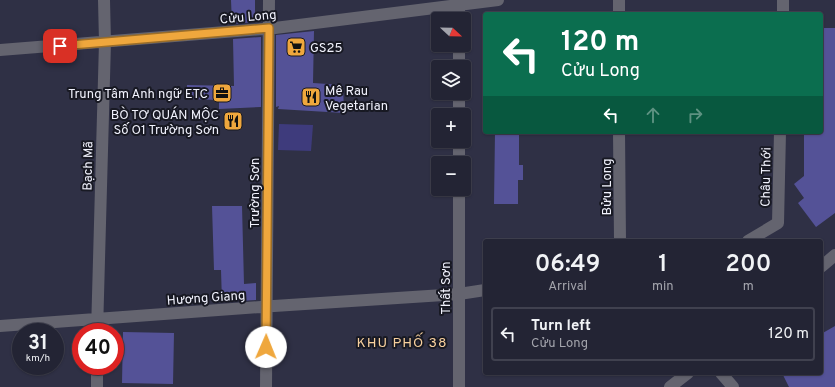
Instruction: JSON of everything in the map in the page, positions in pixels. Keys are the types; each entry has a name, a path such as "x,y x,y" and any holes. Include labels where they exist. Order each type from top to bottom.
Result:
{"street":[{"name":"Bạch Mã","path":"98,323 104,0"},
{"name":"Trường Sơn","path":"266,387 269,0"},
{"name":"Cửu Long","path":"0,50 269,28 459,2 498,0"},
{"path":"619,0 619,12"},
{"path":"783,0 783,12"},
{"name":"Bửu Long","path":"619,134 620,239"},
{"name":"Châu Thới","path":"751,239 778,223 780,134"},
{"name":"Thất Sơn","path":"459,196 459,387"},
{"path":"823,265 835,256"},
{"name":"Hương Giang","path":"0,326 98,320 267,306 459,294 483,290"},
{"path":"96,387 97,375"},
{"path":"670,387 685,375"},
{"path":"723,375 733,387"}],"shaded area":[{"path":"279,124 313,125 311,151 278,150"}],"building":[{"path":"231,0 255,0 255,22 232,24"},
{"path":"823,28 835,28 835,213 816,227 798,203 804,198 794,184 804,176 804,134 823,134"},
{"path":"314,31 313,83 343,85 344,113 278,109 279,106 276,107 276,35"},
{"path":"261,37 261,107 219,109 219,100 186,99 187,85 234,86 233,39"},
{"path":"495,134 519,134 519,165 523,165 523,180 518,180 518,204 494,204"},
{"path":"212,206 242,206 244,284 256,283 256,300 222,302 221,270 214,270"},
{"path":"835,326 835,387 789,387 783,375 823,375 823,333"},
{"path":"124,332 174,333 173,384 122,383 122,375 124,375"}],"place":[{"name":"GS25","path":"296,47"},
{"name":"Trung Tâm Anh ngữ ETC","path":"222,93"},
{"name":"Mê Rau Vegetarian","path":"311,97"},
{"name":"BÒ TƠ QUÁN MỘC Số O1 Trường Sơn","path":"233,121"}],"district":[{"name":"KHU PHỐ 38","path":"402,342"}],"route":[{"path":"60,46 269,28 266,347"}]}
